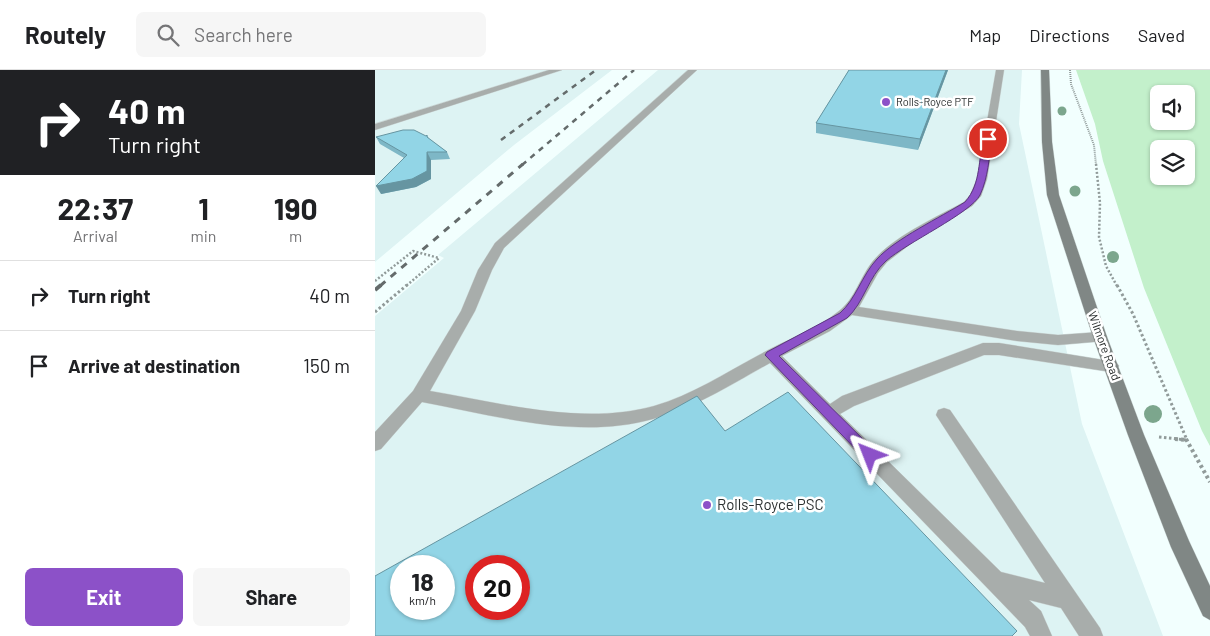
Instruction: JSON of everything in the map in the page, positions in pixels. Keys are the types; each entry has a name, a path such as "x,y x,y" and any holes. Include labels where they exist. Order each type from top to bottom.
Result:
{"street":[{"name":"Wilmore Road","path":"1045,70 1047,142 1053,195 1100,337 1136,435 1181,547 1210,609"}],"lane":[{"path":"375,127 558,70"},
{"path":"375,444 419,395 467,311 485,270 499,246 693,70"},
{"path":"419,395 546,417 603,420 652,413 695,396 817,331 850,310 863,285 881,260 908,240 968,204 975,196 982,179 1000,70"},
{"path":"850,310 1017,336 1058,340 1100,337"},
{"path":"829,413 848,402 983,349 999,349 1111,366"},
{"path":"771,355 1033,619 1041,636"},
{"path":"944,415 1092,636"},
{"path":"994,580 1066,599"}],"path":[{"path":"1070,70 1071,84 1081,107 1093,145 1100,203 1099,238 1106,266 1133,314 1187,440 1210,482"},
{"path":"375,281 413,251 439,258 375,312"},
{"path":"1136,435 1187,440"}],"shaded area":[{"path":"375,70 612,70 514,145 375,262"},
{"path":"658,70 1022,70 1019,124 1082,424 1163,636 375,636 375,316 444,258 438,255"}],"green space":[{"path":"1076,70 1210,70 1210,446 1202,431 1144,288 1103,161 1095,124"}],"building":[{"name":"Rolls-Royce PTF","path":"849,70 946,70 920,139 816,123"},
{"path":"403,130 414,130 427,135 427,137 447,152 427,152 427,171 412,179 376,186 407,155 376,137"},
{"name":"Rolls-Royce PSC","path":"788,392 1017,631 1012,636 375,636 375,576 390,568 390,620 455,620 455,555 413,555 697,396 725,431"}],"railway":[{"path":"501,140 596,70"},
{"path":"522,165 634,70"},
{"path":"380,286 523,164"},
{"path":"375,290 381,285"}],"place":[{"name":"Rolls-Royce PTF","path":"886,102"},
{"name":"Rolls-Royce PSC","path":"707,505"}],"route":[{"path":"870,455 771,355 817,331 850,310 863,285 881,260 908,240 968,204 978,191 982,179 988,139"}]}
